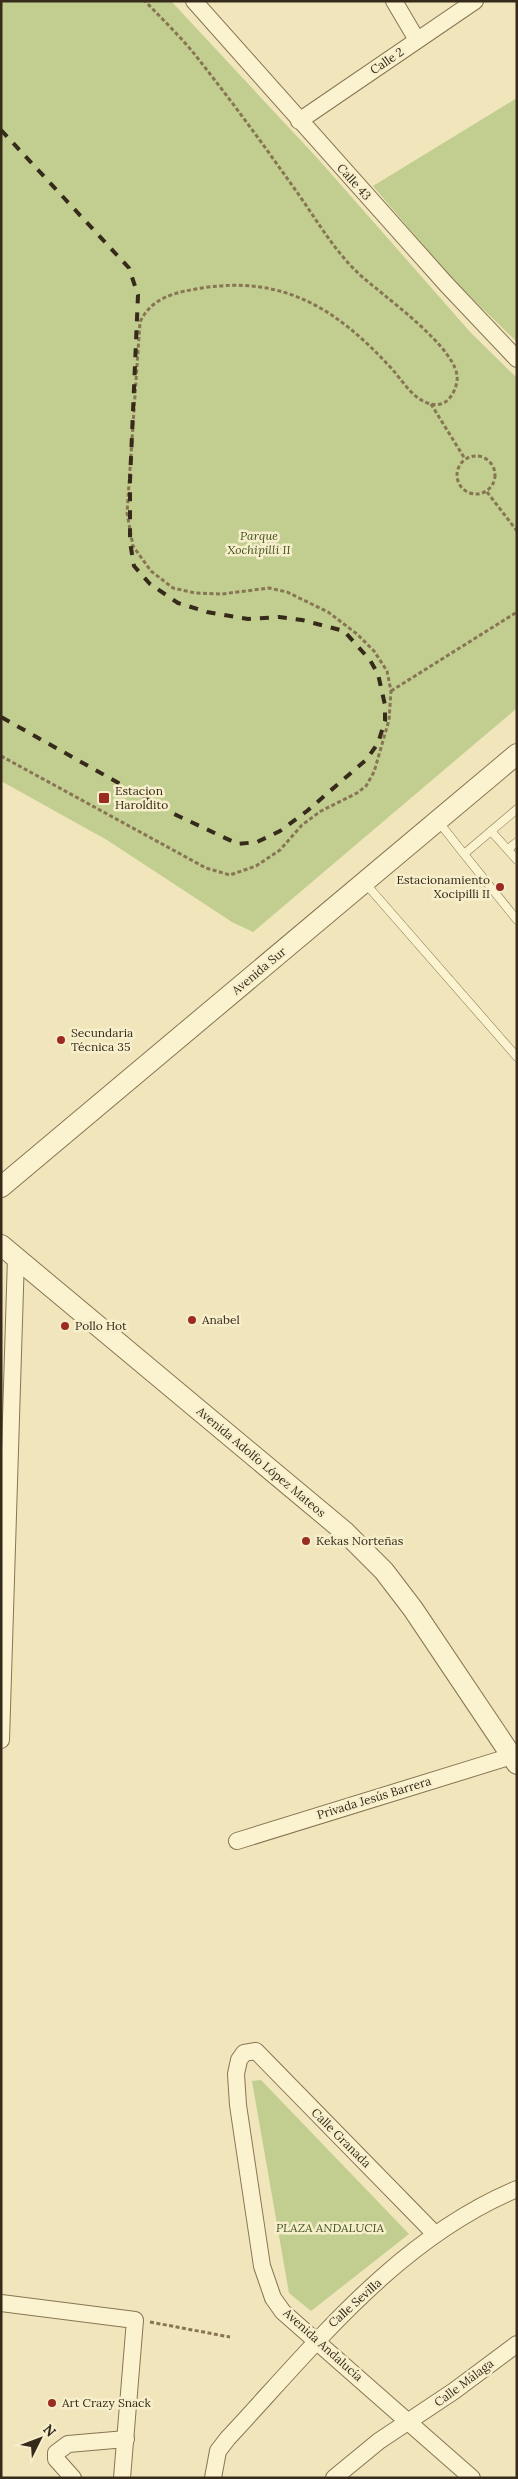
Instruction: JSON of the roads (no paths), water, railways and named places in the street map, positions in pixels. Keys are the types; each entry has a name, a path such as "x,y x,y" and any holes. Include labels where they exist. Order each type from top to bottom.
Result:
{"street":[{"name":"Calle 43","path":"194,1 299,121 517,359"},
{"path":"394,1 417,40"},
{"name":"Calle 2","path":"299,121 475,1"},
{"name":"Avenida Sur","path":"1,1187 517,754"},
{"path":"2,1733 8,1251"},
{"name":"Avenida Adolfo López Mateos","path":"8,1251 351,1539 384,1571 413,1608 514,1760"},
{"name":"Privada Jesús Barrera","path":"237,1841 514,1760"},
{"name":"Calle Granada","path":"244,2053 256,2051 435,2234"},
{"name":"Avenida Andalucía","path":"244,2053 239,2060 236,2074 237,2090 262,2266 267,2284 278,2305 472,2478"},
{"name":"Calle Sevilla","path":"213,2478 218,2451 228,2438 328,2327 358,2298 435,2234 480,2206 517,2189"},
{"path":"1,2303 135,2320 122,2478"},
{"name":"Calle Málaga","path":"334,2478 379,2441 411,2422 517,2344"},
{"path":"74,2478 56,2459 56,2453 61,2448 68,2444 126,2439"}],"lane":[{"path":"464,854 517,809"},
{"path":"438,821 517,920"},
{"path":"491,830 517,860"},
{"path":"508,849 517,842"},
{"path":"364,883 517,1057"}],"railway":[{"path":"1,130 129,268 138,295 130,481 130,542 134,566 150,584 178,603 207,612 248,619 279,617 302,620 344,631 370,660 378,674 385,705 385,721 378,743 367,759 307,811 280,831 257,842 238,844 172,813 1,717"}],"place":[{"name":"Estacion Haroldito","path":"104,798"},
{"name":"Estacionamiento Xocipilli II","path":"500,887"},
{"name":"Secundaria Técnica 35","path":"61,1040"},
{"name":"Anabel","path":"192,1320"},
{"name":"Pollo Hot","path":"65,1326"},
{"name":"Kekas Norteñas","path":"306,1541"},
{"name":"Art Crazy Snack","path":"52,2403"}],"park label":[{"name":"Parque Xochipilli II","path":"259,543"},
{"name":"PLAZA ANDALUCIA","path":"330,2228"}]}
